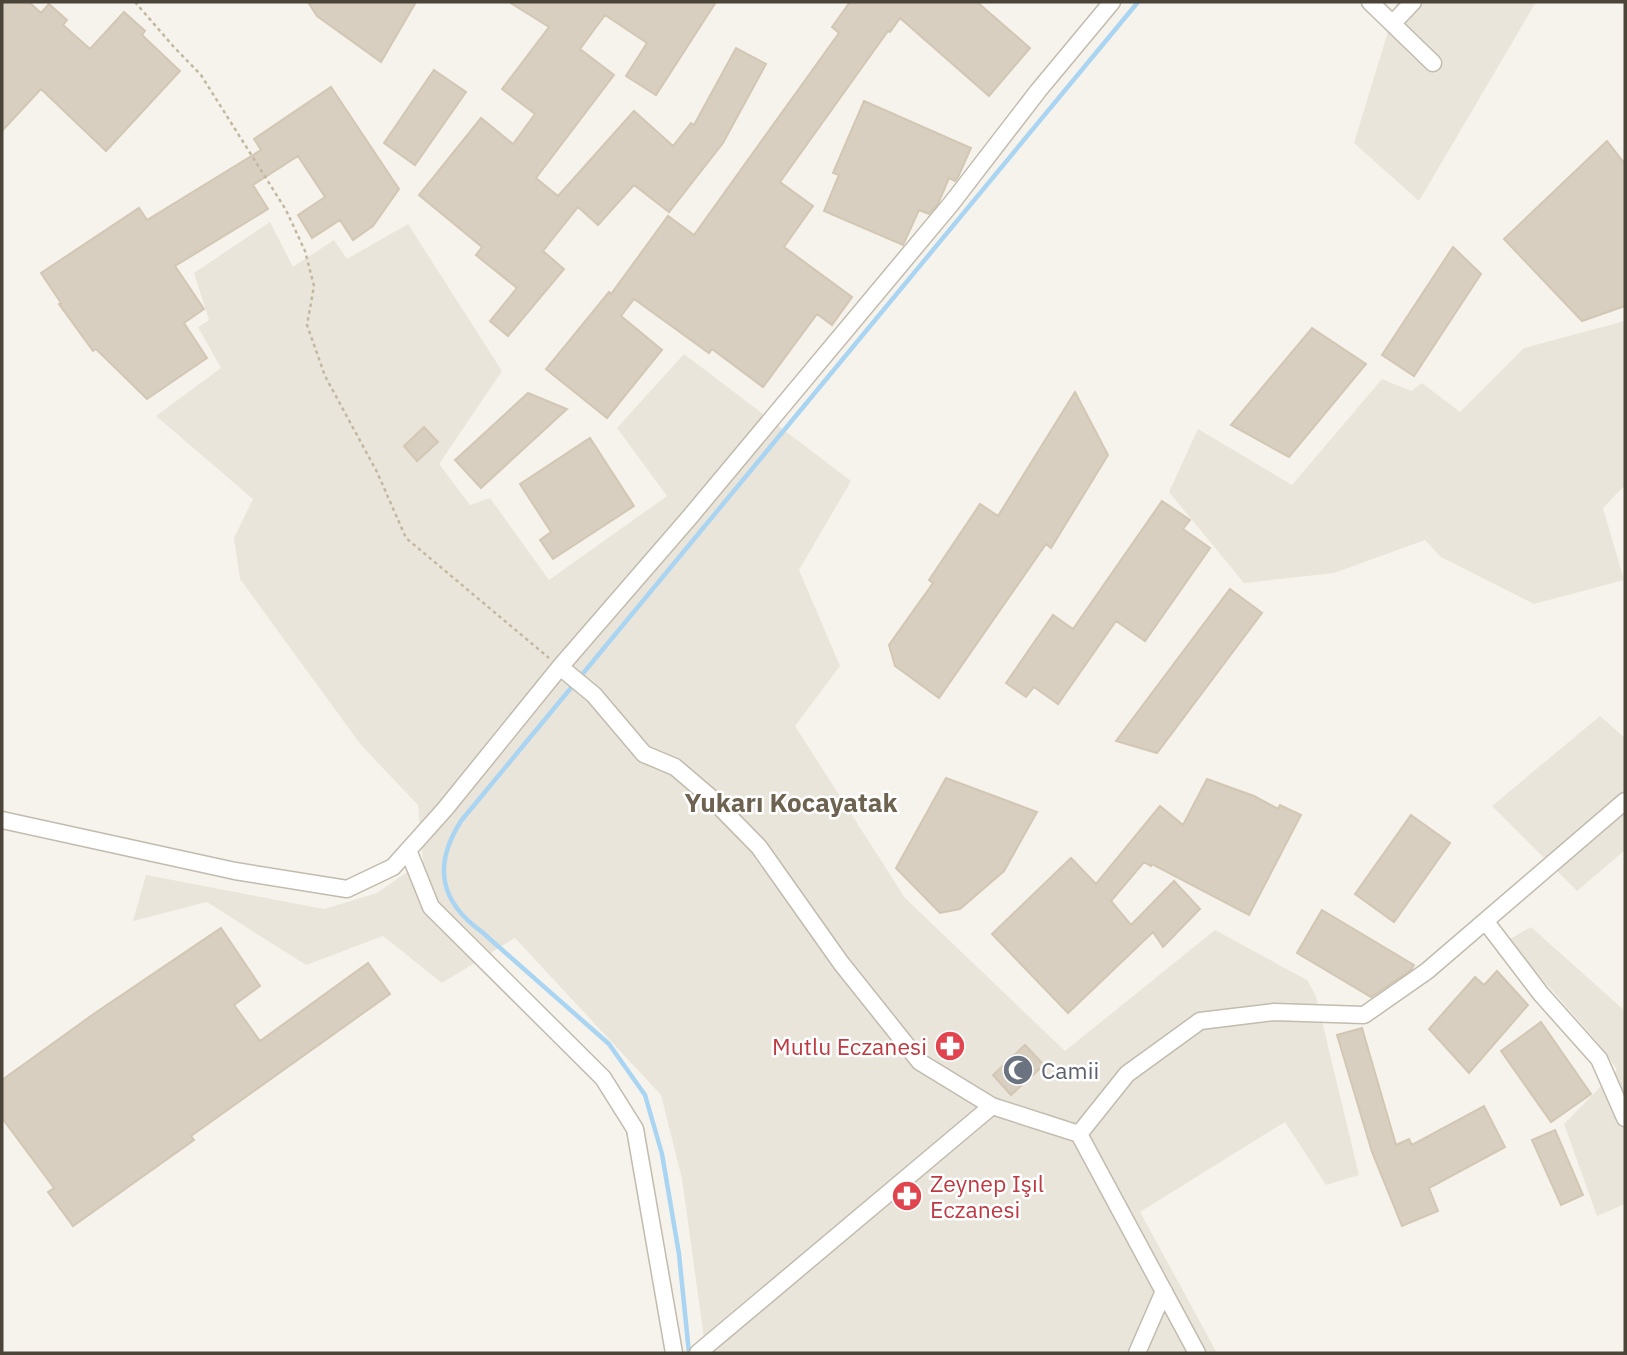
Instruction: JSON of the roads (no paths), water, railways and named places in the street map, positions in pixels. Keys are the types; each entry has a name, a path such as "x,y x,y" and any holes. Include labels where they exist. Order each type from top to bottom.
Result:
{"street":[{"path":"2,820 235,871 347,889 393,867 445,809 951,204 1038,91 1112,2"},
{"path":"1370,2 1433,63"},
{"path":"1393,23 1413,2"},
{"path":"562,669 594,695 644,754 675,767 709,796 759,847 841,963 920,1062 992,1106 1079,1134 1198,1353"},
{"path":"1079,1134 1127,1074 1200,1021 1274,1012 1364,1015 1427,971 1625,801"},
{"path":"408,850 432,907 603,1077 635,1129 674,1353"},
{"path":"1486,922 1541,994 1599,1059 1625,1118"},
{"path":"698,1353 992,1106"},
{"path":"1137,1353 1164,1291"}],"waterway":[{"path":"689,1353 679,1254 662,1154 645,1095 609,1044 457,908 445,881 446,853 461,821 1138,2"}],"place":[{"name":"Mutlu Eczanesi","path":"950,1046"},
{"name":"Camii","path":"1018,1070"},
{"name":"Zeynep Işıl Eczanesi","path":"907,1196"}],"district":[{"name":"Yukarı Kocayatak","path":"791,802"}]}
